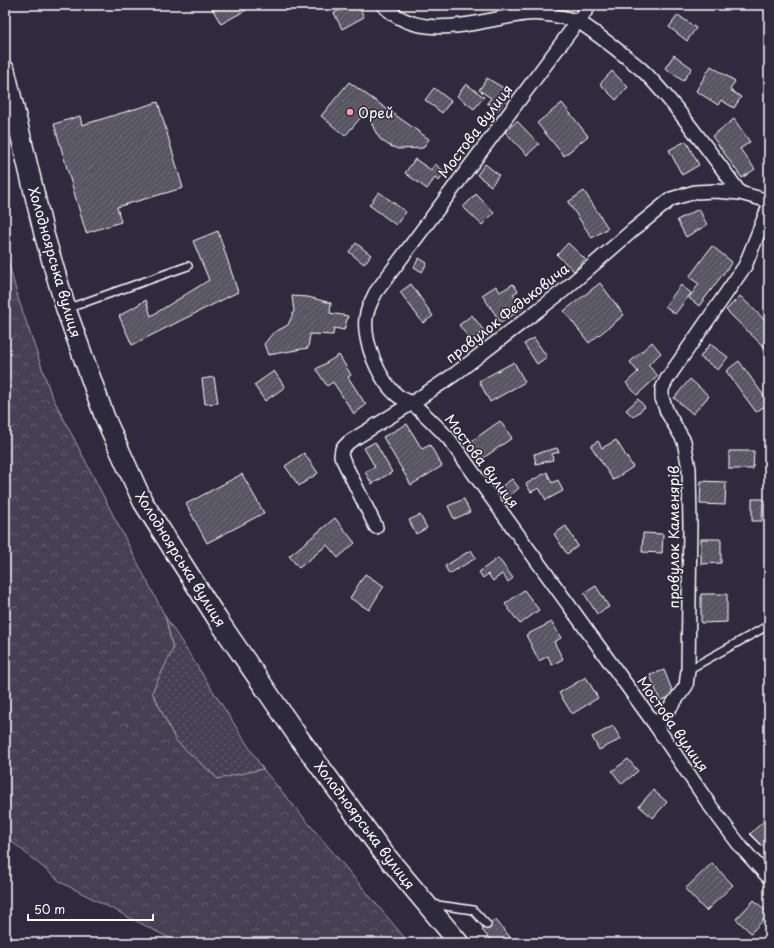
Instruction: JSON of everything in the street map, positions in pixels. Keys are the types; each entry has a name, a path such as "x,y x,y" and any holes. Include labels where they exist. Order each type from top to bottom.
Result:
{"main road":[{"name":"Холодноярська вулиця","path":"5,70 44,234 66,309 105,418 143,502 218,620 297,735 382,851 459,943"}],"street":[{"path":"384,5 390,12 408,22 424,27 444,27 484,22 526,14 553,15 577,21 642,70 695,132 740,193"},
{"name":"Мостова вулиця","path":"590,5 380,286 370,304 366,318 366,336 371,355 382,377 397,395 412,404 449,439 656,726 711,807 741,847 769,878"},
{"name":"провулок Федьковича","path":"376,527 341,456 342,449 349,442 412,404 455,374 563,291 671,199 695,192 715,191 740,193 769,201"},
{"name":"провулок Каменярів","path":"656,726 686,686 688,670 690,526 689,469 684,442 667,412 662,398 662,389 667,379 745,266 769,206"}],"lane":[{"path":"66,309 188,266"},
{"path":"688,670 769,625"},
{"path":"427,904 473,910 487,925"}],"green space":[{"path":"5,249 18,298 51,394 165,616 173,649 152,692 176,741 218,779 263,769 409,943 179,943 62,883 5,836"},
{"path":"165,616 263,769 218,779 176,741 152,692 173,649"}],"building":[{"path":"210,5 255,5 221,24"},
{"path":"350,5 358,5 364,17 342,29 334,13"},
{"path":"678,15 696,28 687,41 669,27"},
{"path":"674,55 692,68 683,81 665,68"},
{"path":"711,66 735,81 730,90 741,97 734,108 721,100 718,105 696,91"},
{"path":"612,71 628,87 616,100 600,84"},
{"path":"487,78 510,92 498,110 487,103 491,98 479,90"},
{"path":"349,82 429,139 423,148 398,149 388,145 380,139 375,131 370,120 368,109 345,136 321,116"},
{"path":"466,84 484,97 474,109 457,96"},
{"path":"434,88 451,101 442,113 425,100"},
{"path":"158,102 183,188 117,207 121,222 86,233 54,124 80,116 82,125"},
{"path":"562,103 588,136 564,156 537,123"},
{"path":"734,119 750,142 740,149 755,169 742,178 712,136"},
{"path":"517,121 539,144 527,155 505,132"},
{"path":"686,141 699,165 682,175 669,150"},
{"path":"415,159 431,170 435,164 445,172 439,181 435,178 427,189 405,173"},
{"path":"485,164 499,175 491,186 477,175"},
{"path":"584,191 608,228 592,238 568,202"},
{"path":"379,192 406,212 396,225 369,205"},
{"path":"476,194 494,213 482,225 463,207"},
{"path":"699,209 707,225 686,237 677,220"},
{"path":"218,231 238,292 132,345 119,316 146,300 151,316 209,280 193,241"},
{"path":"356,243 371,255 364,264 349,252"},
{"path":"568,243 585,259 574,271 557,255"},
{"path":"712,246 732,262 699,306 689,298 699,284 689,277"},
{"path":"419,258 427,263 422,272 414,267"},
{"path":"600,283 624,315 589,343 564,311"},
{"path":"411,284 433,316 423,323 400,292"},
{"path":"513,284 518,291 513,294 523,308 501,323 482,295 496,286 500,292"},
{"path":"681,285 691,293 675,314 665,306"},
{"path":"292,296 308,297 331,303 330,313 348,316 344,330 334,328 333,335 310,334 308,348 268,355 264,344 273,333 288,325 294,311"},
{"path":"740,296 769,324 769,352 726,310"},
{"path":"472,315 484,331 471,341 459,325"},
{"path":"534,338 547,357 537,364 524,344"},
{"path":"652,342 661,353 648,365 658,376 637,395 626,383 638,372 630,362"},
{"path":"710,344 728,357 718,370 700,357"},
{"path":"339,355 351,375 348,377 366,405 354,414 333,382 327,386 316,369"},
{"path":"739,361 769,403 756,412 726,371"},
{"path":"514,362 525,382 490,402 479,381"},
{"path":"274,371 285,387 265,401 254,385"},
{"path":"214,377 218,403 205,404 202,379"},
{"path":"690,379 709,396 693,414 674,398"},
{"path":"638,399 645,407 633,417 626,410"},
{"path":"500,421 512,438 482,459 470,442"},
{"path":"407,424 422,449 430,445 442,466 411,485 383,437"},
{"path":"616,440 633,467 613,480 591,446 598,441 602,448"},
{"path":"375,442 392,472 372,484 365,472 375,467 364,448"},
{"path":"557,448 559,452 552,454 553,460 536,464 534,454"},
{"path":"729,451 754,451 753,469 729,469"},
{"path":"304,453 318,473 299,486 285,466"},
{"path":"547,472 552,483 558,480 563,491 546,500 539,488 531,492 526,484"},
{"path":"242,474 264,513 207,543 186,504"},
{"path":"512,479 519,488 506,499 498,489"},
{"path":"701,481 726,482 725,505 700,504"},
{"path":"464,499 470,512 454,519 448,506"},
{"path":"752,499 763,499 762,521 752,521"},
{"path":"420,515 427,528 416,534 409,520"},
{"path":"335,518 355,543 338,558 327,545 299,568 289,556"},
{"path":"566,526 578,546 567,554 554,534"},
{"path":"643,533 663,534 662,553 642,552"},
{"path":"701,539 721,539 721,563 701,564"},
{"path":"471,550 476,558 449,574 445,566"},
{"path":"498,558 513,578 508,582 502,574 493,581 488,574 483,578 479,572"},
{"path":"365,574 384,586 369,610 350,598"},
{"path":"596,586 609,607 597,614 584,593"},
{"path":"524,590 539,610 520,624 505,604"},
{"path":"701,594 727,594 727,622 701,623"},
{"path":"552,622 561,638 554,642 563,659 552,665 548,656 539,661 526,635"},
{"path":"664,670 674,695 660,701 650,675"},
{"path":"586,677 598,698 572,714 559,693"},
{"path":"613,726 621,739 599,750 592,737"},
{"path":"628,759 638,771 622,784 612,771"},
{"path":"653,790 667,802 653,818 639,806"},
{"path":"769,816 769,853 750,834"},
{"path":"712,863 733,885 706,911 685,889"},
{"path":"754,900 769,914 751,933 736,919"},
{"path":"495,919 515,943 493,943 482,930"}],"place":[{"name":"Орей","path":"350,112"}]}
